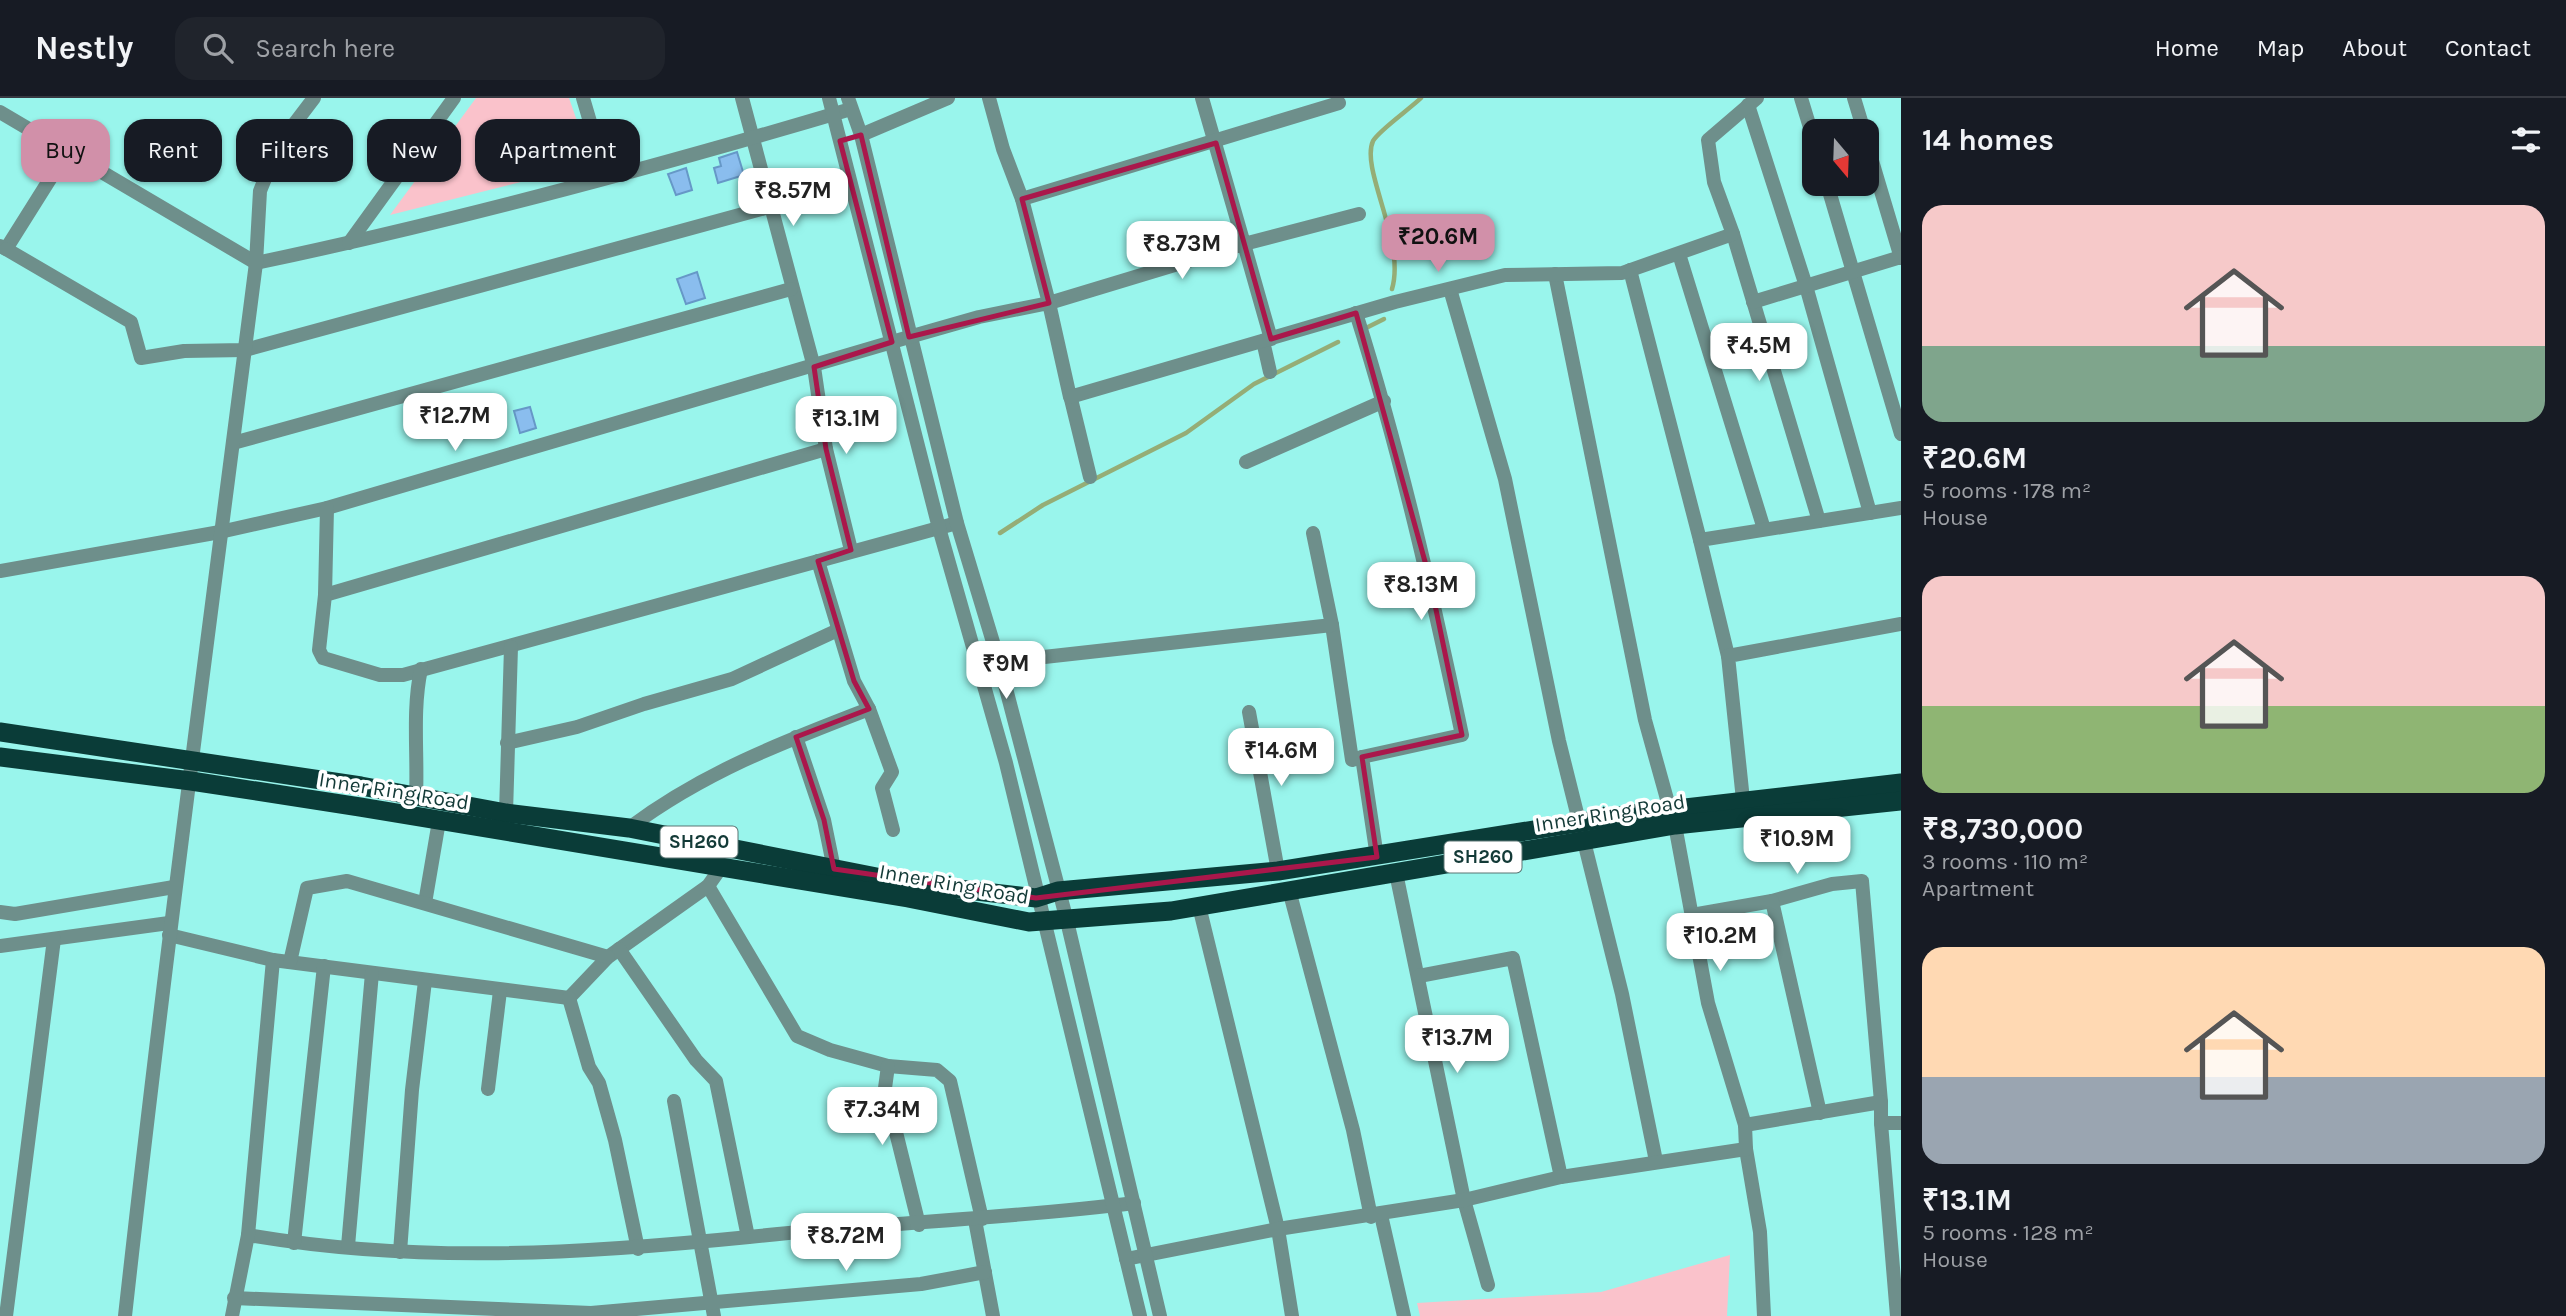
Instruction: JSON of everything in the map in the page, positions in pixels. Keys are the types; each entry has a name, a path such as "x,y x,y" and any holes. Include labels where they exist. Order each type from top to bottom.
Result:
{"highway":[{"name":"Inner Ring Road","path":"0,732 194,760 506,813 629,828 906,883 1036,898 1058,891 1278,870 1673,818 1901,801"},
{"name":"Inner Ring Road","path":"0,757 191,781 436,838 720,869 908,898 1029,922 1067,921 1199,906 1396,873 1580,832"},
{"name":"Inner Ring Road","path":"1673,818 1743,800 1901,783"}],"street":[{"path":"125,1316 174,887 194,760 220,532 256,263 260,191 279,144 314,98"},
{"path":"349,243 454,98"},
{"path":"583,98 589,119"},
{"path":"742,98 769,207 814,367 826,449 851,550"},
{"path":"828,98 939,528 1006,763 1036,898 1060,979 1140,1316"},
{"path":"840,141 861,135 948,98"},
{"path":"989,98 1003,149 1023,199 1090,477"},
{"path":"1202,98 1244,244 1267,340 1270,372"},
{"path":"1801,98 1807,119"},
{"path":"1854,98 1860,119"},
{"path":"1819,521 1714,182 1708,140 1753,102 1870,513"},
{"path":"640,167 833,114 850,103 861,135 957,523 999,662 1067,921 1160,1316"},
{"path":"1023,199 1216,143 1339,103"},
{"path":"0,112 21,125"},
{"path":"110,177 256,263 349,243 583,182"},
{"path":"47,182 3,247 131,322 141,358 184,351 245,350 769,207"},
{"path":"1753,302 1901,257 1880,187"},
{"path":"1831,196 1901,434"},
{"path":"0,570 220,532 327,508 979,317 1049,303 1244,244 1359,214"},
{"path":"1070,395 1356,313 1505,275 1630,271 1732,234"},
{"path":"1679,254 1764,529"},
{"path":"1630,271 1728,656 1743,800"},
{"path":"1555,274 1645,720 1673,818 1708,1003 1745,1125 1746,1149 1760,1232 1765,1316"},
{"path":"233,443 791,289"},
{"path":"1450,289 1505,479 1580,832 1622,995 1656,1161"},
{"path":"1313,533 1332,625 1352,760 1462,735 1429,576 1384,401 1356,313"},
{"path":"1246,462 1384,401"},
{"path":"325,595 826,449"},
{"path":"327,508 325,595 319,650 323,658 380,675 404,675 511,647 851,550 957,523"},
{"path":"1700,540 1901,508"},
{"path":"818,561 855,681 869,709 892,772 882,788 893,830"},
{"path":"1728,656 1901,624"},
{"path":"976,661 999,662 1332,625"},
{"path":"507,743 577,727 644,704 732,679 838,630"},
{"path":"506,813 511,647"},
{"path":"416,797 418,746 415,697 421,669"},
{"path":"629,828 669,798 753,753 869,709"},
{"path":"1249,712 1278,870"},
{"path":"796,737 824,820 834,869"},
{"path":"1362,757 1377,857"},
{"path":"425,903 436,838"},
{"path":"569,998 613,953 708,886 720,869"},
{"path":"1396,873 1464,1200 1488,1285"},
{"path":"290,962 307,888 347,881 613,953 696,1060 716,1081 748,1237"},
{"path":"1692,915 1772,901 1832,884 1862,881 1897,1316"},
{"path":"708,886 797,1036 830,1050 888,1066 937,1070 950,1081 979,1220 993,1316"},
{"path":"0,912 15,914 174,887"},
{"path":"1289,890 1404,1316"},
{"path":"1772,901 1820,1113"},
{"path":"1199,906 1278,1229 1292,1316"},
{"path":"0,946 169,929 273,960 569,998"},
{"path":"6,1316 54,939"},
{"path":"1419,976 1513,958 1560,1177"},
{"path":"232,1316 247,1235 273,960"},
{"path":"294,1243 324,966"},
{"path":"348,1246 372,973"},
{"path":"400,1252 412,1090 425,981"},
{"path":"488,1088 500,991"},
{"path":"569,998 589,1067 599,1083 615,1140 638,1249"},
{"path":"888,1066 886,1088 919,1225"},
{"path":"674,1101 713,1309"},
{"path":"1745,1125 1881,1102"},
{"path":"1881,1123 1901,1123"},
{"path":"1126,1259 1278,1229 1376,1216 1464,1200 1560,1177 1656,1161 1678,1162 1746,1149"},
{"path":"247,1235 294,1243 472,1256 701,1244 748,1237 979,1220 1134,1203"},
{"path":"234,1298 591,1313 713,1309 921,1284 985,1272"}],"highlighted area":[{"path":"861,135 909,337 1049,303 1022,199 1216,143 1271,339 1356,313 1429,576 1462,735 1362,757 1377,857 1036,898 834,869 824,820 796,737 869,709 854,681 818,561 851,550 826,449 814,367 892,342 840,141"}],"shaded area":[{"path":"476,98 569,98 576,119 475,119 475,182 521,182 390,215 414,182 461,182 461,119"},
{"path":"1730,1255 1727,1316 1420,1316 1417,1303 1601,1292"}],"building":[{"path":"737,152 744,175 718,183 714,168 721,166 719,158"},
{"path":"686,168 692,190 676,195 668,174"},
{"path":"800,192 804,207 786,211 782,196"},
{"path":"697,272 705,298 686,304 677,279"},
{"path":"441,401 448,424 429,430 421,407"},
{"path":"530,407 536,428 520,433 514,411"}],"waterway":[{"path":"1392,289 1395,270 1393,250 1372,169 1371,153 1376,137 1421,98"},
{"path":"1362,330 1384,319"},
{"path":"1000,533 1043,505 1186,433 1254,384 1338,342"}]}
